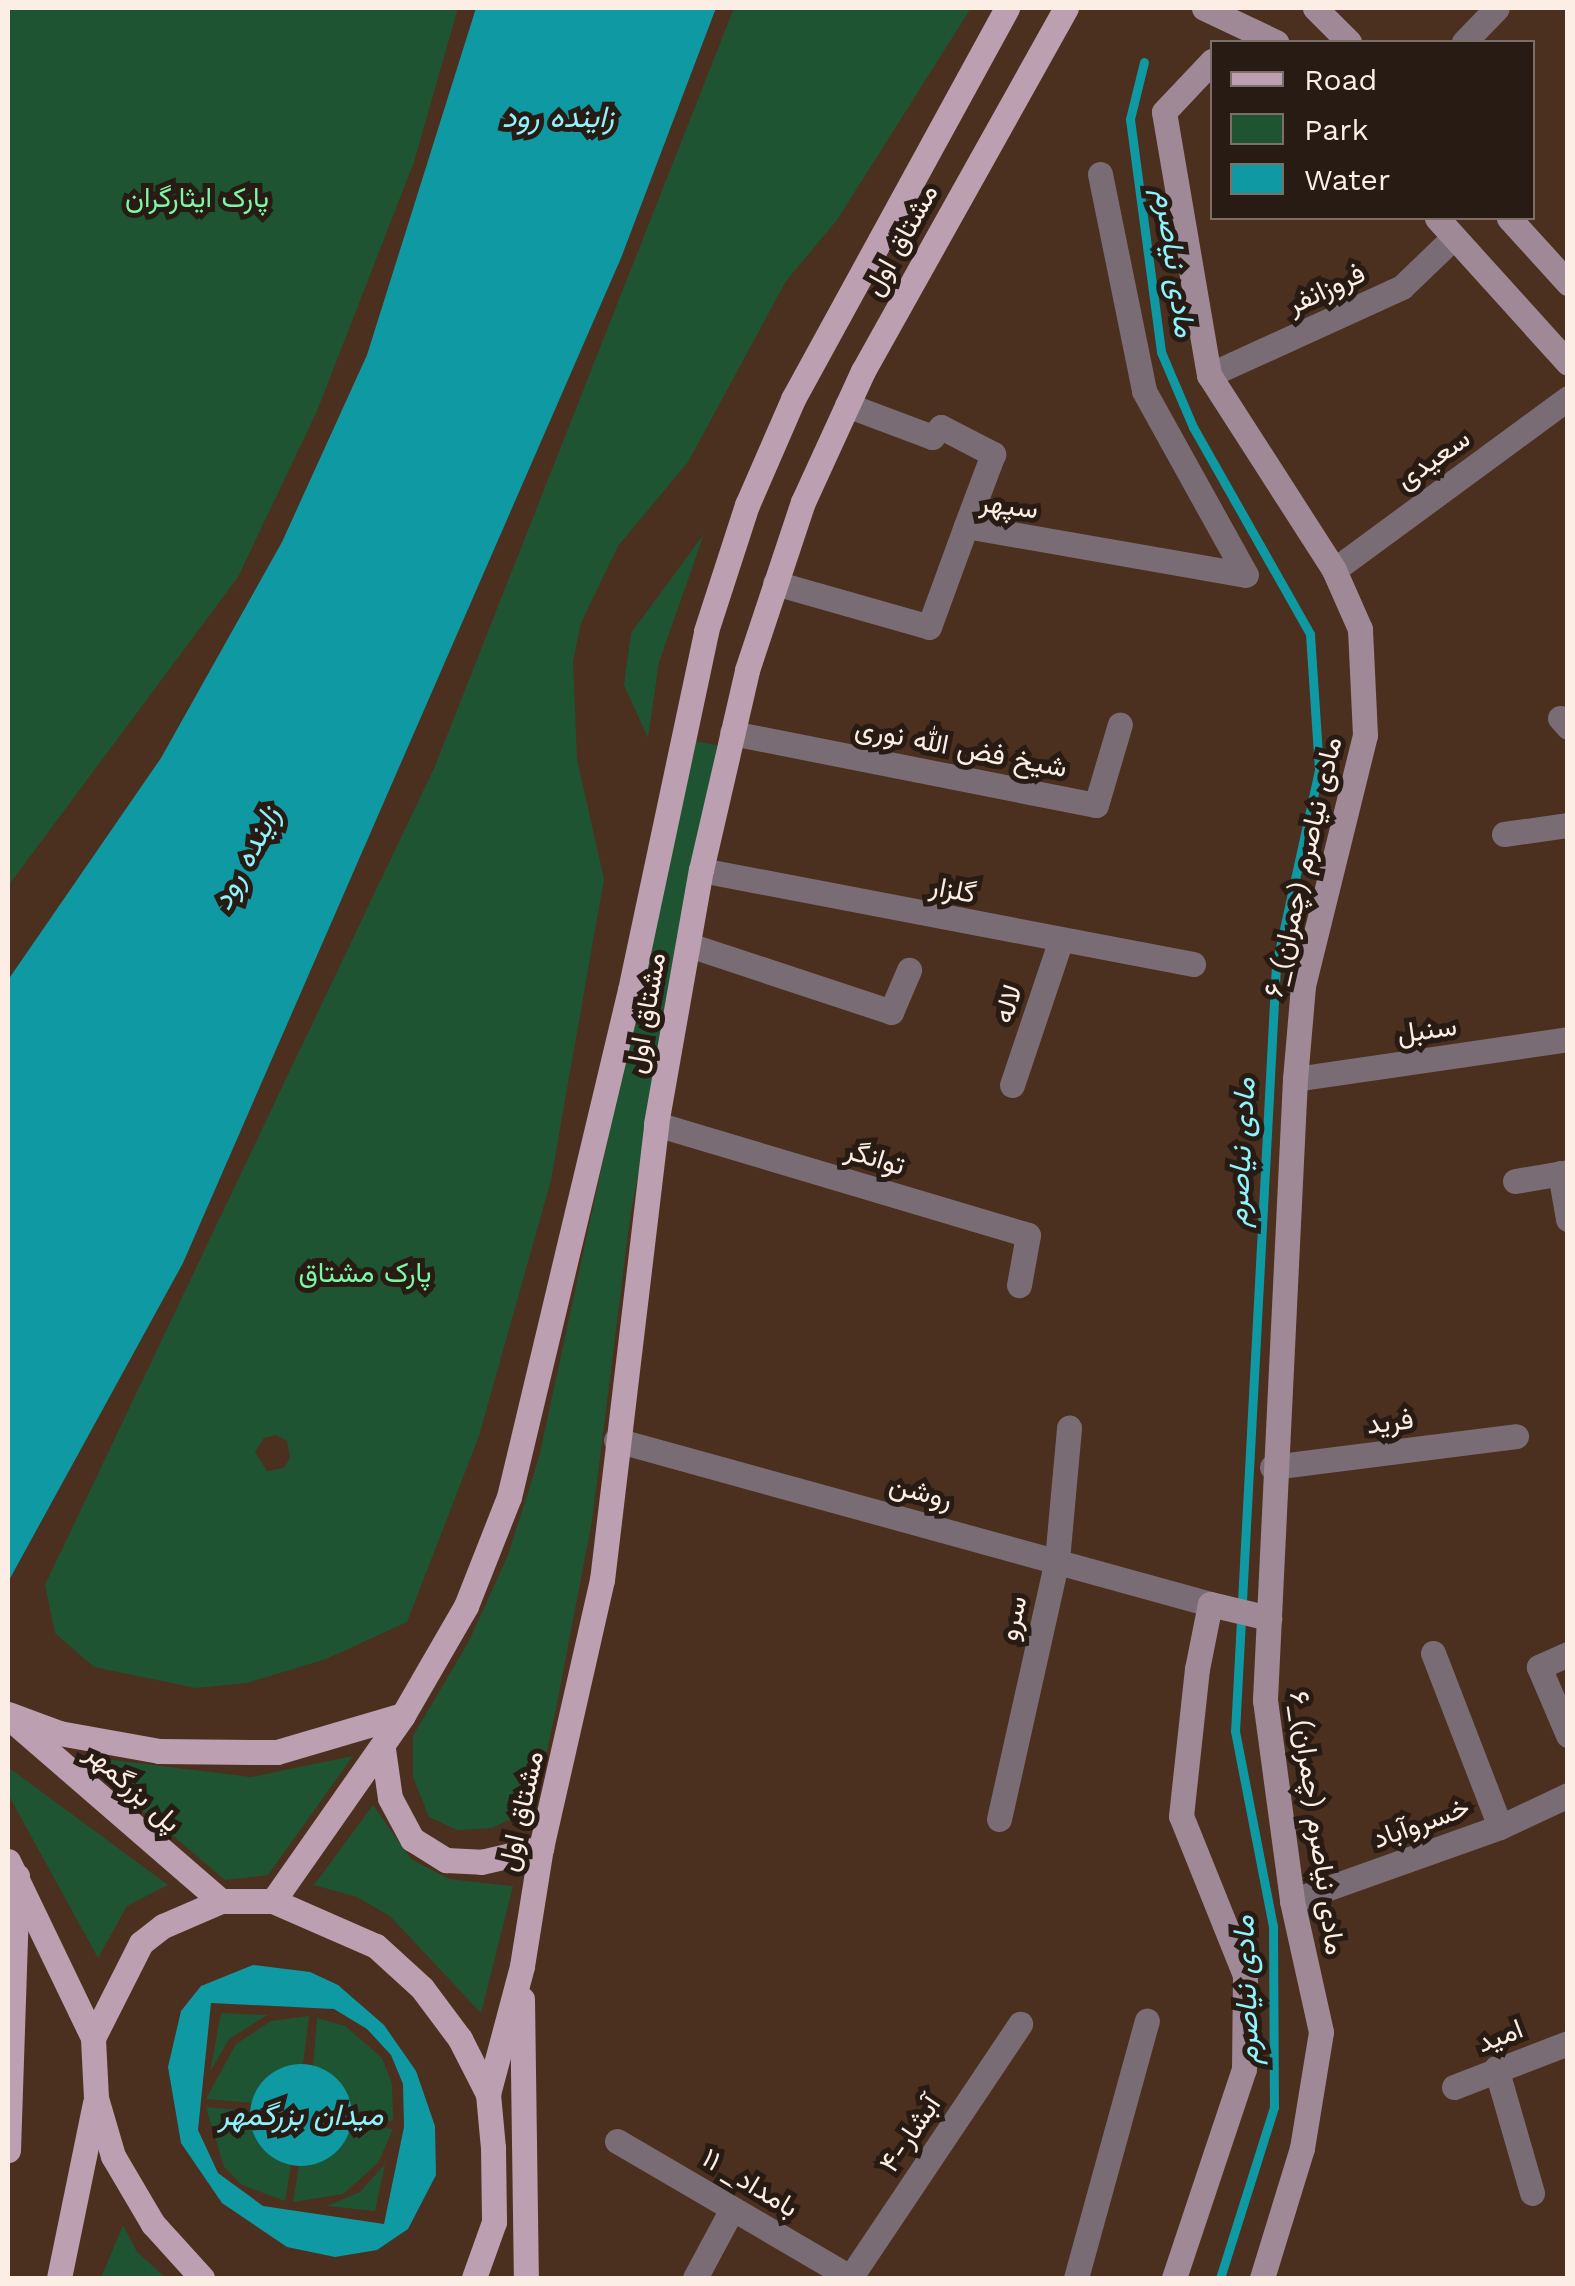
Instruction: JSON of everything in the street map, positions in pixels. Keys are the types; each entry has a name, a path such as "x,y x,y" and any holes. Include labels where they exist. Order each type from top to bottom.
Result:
{"main road":[{"name":"مشتاق اول","path":"273,1901 403,1716 466,1606 509,1498 626,1009 706,631 747,505 793,399 1006,8"},
{"name":"مشتاق اول","path":"488,2094 522,1966 541,1848 602,1580 656,1124 701,870 732,734 776,583 847,405 1066,8"},
{"path":"8,1715 59,1732 160,1751 253,1752 277,1752 403,1716"},
{"name":"پل بزرگمهر","path":"8,1715 221,1902"},
{"path":"383,1749 390,1798 412,1840 446,1860 463,1861 541,1848"},
{"path":"12,1868 94,2038 96,2098 59,2278"},
{"path":"8,2150 12,1868"},
{"path":"94,2038 141,1943 177,1915 221,1902 273,1901 376,1946 450,2025 488,2094 494,2222 474,2278"},
{"path":"522,1966 525,2278"},
{"path":"96,2098 113,2156 143,2210 202,2278"},
{"path":"494,2183 525,2278"}],"street":[{"path":"1204,8 1271,40"},
{"path":"1314,8 1347,40"},
{"path":"1466,40 1498,8"},
{"name":"۶_مادی نیاصرم (چمران)","path":"1210,63 1164,112 1209,376 1334,570 1360,629 1365,735 1303,986 1295,1080 1272,1468 1265,1700 1292,1901 1321,2032 1302,2148 1262,2278"},
{"name":"سپهر","path":"776,583 929,627 966,526 1246,575 1144,391 1100,174"},
{"path":"1511,220 1567,280"},
{"path":"1445,227 1568,363"},
{"name":"فروزانفر","path":"1209,376 1402,287 1445,227"},
{"name":"سعیدی","path":"1334,570 1568,398"},
{"path":"847,405 932,438 941,427 993,454 966,526"},
{"name":"شیخ فض الله نوری","path":"732,734 1096,805 1120,724"},
{"path":"1504,834 1568,824"},
{"name":"گلزار","path":"701,870 1060,942 1193,964"},
{"name":"لاله","path":"1012,1085 1060,942"},
{"path":"689,945 891,1012 908,970"},
{"name":"سنبل","path":"1295,1080 1568,1039"},
{"name":"توانگر","path":"656,1124 1028,1236 1020,1285"},
{"path":"1515,1181 1564,1173 1568,1220"},
{"name":"سرو","path":"999,1819 1057,1560 1068,1428"},
{"name":"فرید","path":"1272,1468 1516,1436"},
{"name":"روشن","path":"616,1440 1210,1604"},
{"path":"1174,2278 1244,2069 1246,1976 1181,1816 1210,1604 1269,1618"},
{"path":"1434,1653 1500,1826"},
{"path":"1568,1654 1539,1667 1568,1735"},
{"name":"خسروآباد","path":"1292,1901 1500,1826 1568,1794"},
{"path":"1076,2278 1147,2021"},
{"name":"۴-آبشار","path":"850,2278 1020,2024"},
{"name":"امید","path":"1454,2087 1568,2043"},
{"path":"1496,2068 1532,2192"},
{"name":"۱۱ _بامداد","path":"617,2141 850,2278"},
{"path":"694,2278 732,2209"}],"green space":[{"name":"پارک ایثارگران","path":"8,8 458,8 414,162 317,411 238,577 8,886"},
{"name":"پارک مشتاق","path":"734,8 971,8 837,220 786,281 688,462 618,546 581,623 573,661 577,759 604,879 551,1180 479,1436 407,1622 326,1659 247,1683 196,1688 94,1667 55,1633 45,1585 435,766","holes":["276,1435 287,1441 290,1458 284,1468 267,1471 255,1452 264,1438"]},
{"path":"704,534 659,662 648,738 624,685 631,633"},
{"path":"694,741 717,745 630,1218 592,1521 555,1714 540,1781 526,1812 492,1828 457,1830 429,1817 413,1777 413,1736 469,1641 508,1555 539,1457"},
{"path":"79,1756 251,1777 353,1756 268,1875 225,1880"},
{"path":"8,1767 168,1885 127,1906 98,1958 8,1794"},
{"path":"373,1805 411,1859 449,1879 513,1886 481,2013 390,1916 357,1897 314,1885"},
{"path":"221,2013 267,2015 229,2039 210,2072"},
{"path":"309,2016 303,2065 269,2075 252,2103 206,2099 236,2044 271,2021"},
{"path":"317,2018 345,2026 382,2058 392,2084 393,2121 351,2116 313,2066"},
{"path":"206,2107 250,2111 253,2133 291,2165 285,2201 242,2185 224,2167"},
{"path":"351,2124 393,2129 378,2163 343,2194 293,2202 299,2166 310,2165 346,2137"},
{"path":"385,2164 375,2211 327,2206 360,2192"},
{"path":"123,2225 137,2252 166,2278 101,2278"}],"water":[{"name":"زاینده رود","path":"476,8 716,8 621,258 183,1263 8,1582 8,980 161,758 282,542 367,355"},
{"path":"253,1965 310,1972 338,1985 384,2025 416,2071 435,2126 436,2175 408,2229 377,2250 335,2257 287,2247 222,2203 181,2143 168,2067 181,2011 201,1986","holes":["211,2003 334,2009 367,2029 391,2055 403,2084 404,2127 384,2224 263,2206 218,2173 198,2130"]},
{"name":"میدان بزرگمهر","path":"301,2064 320,2068 337,2079 348,2096 352,2115 348,2134 337,2151 320,2162 301,2166 282,2162 265,2151 254,2134 250,2115 254,2096 265,2079 282,2068"}],"waterway":[{"name":"مادی نیاصرم","path":"1144,62 1130,119 1161,352 1193,427 1310,634 1319,770 1276,965 1235,1731 1273,1926 1274,2107 1220,2278"}]}
